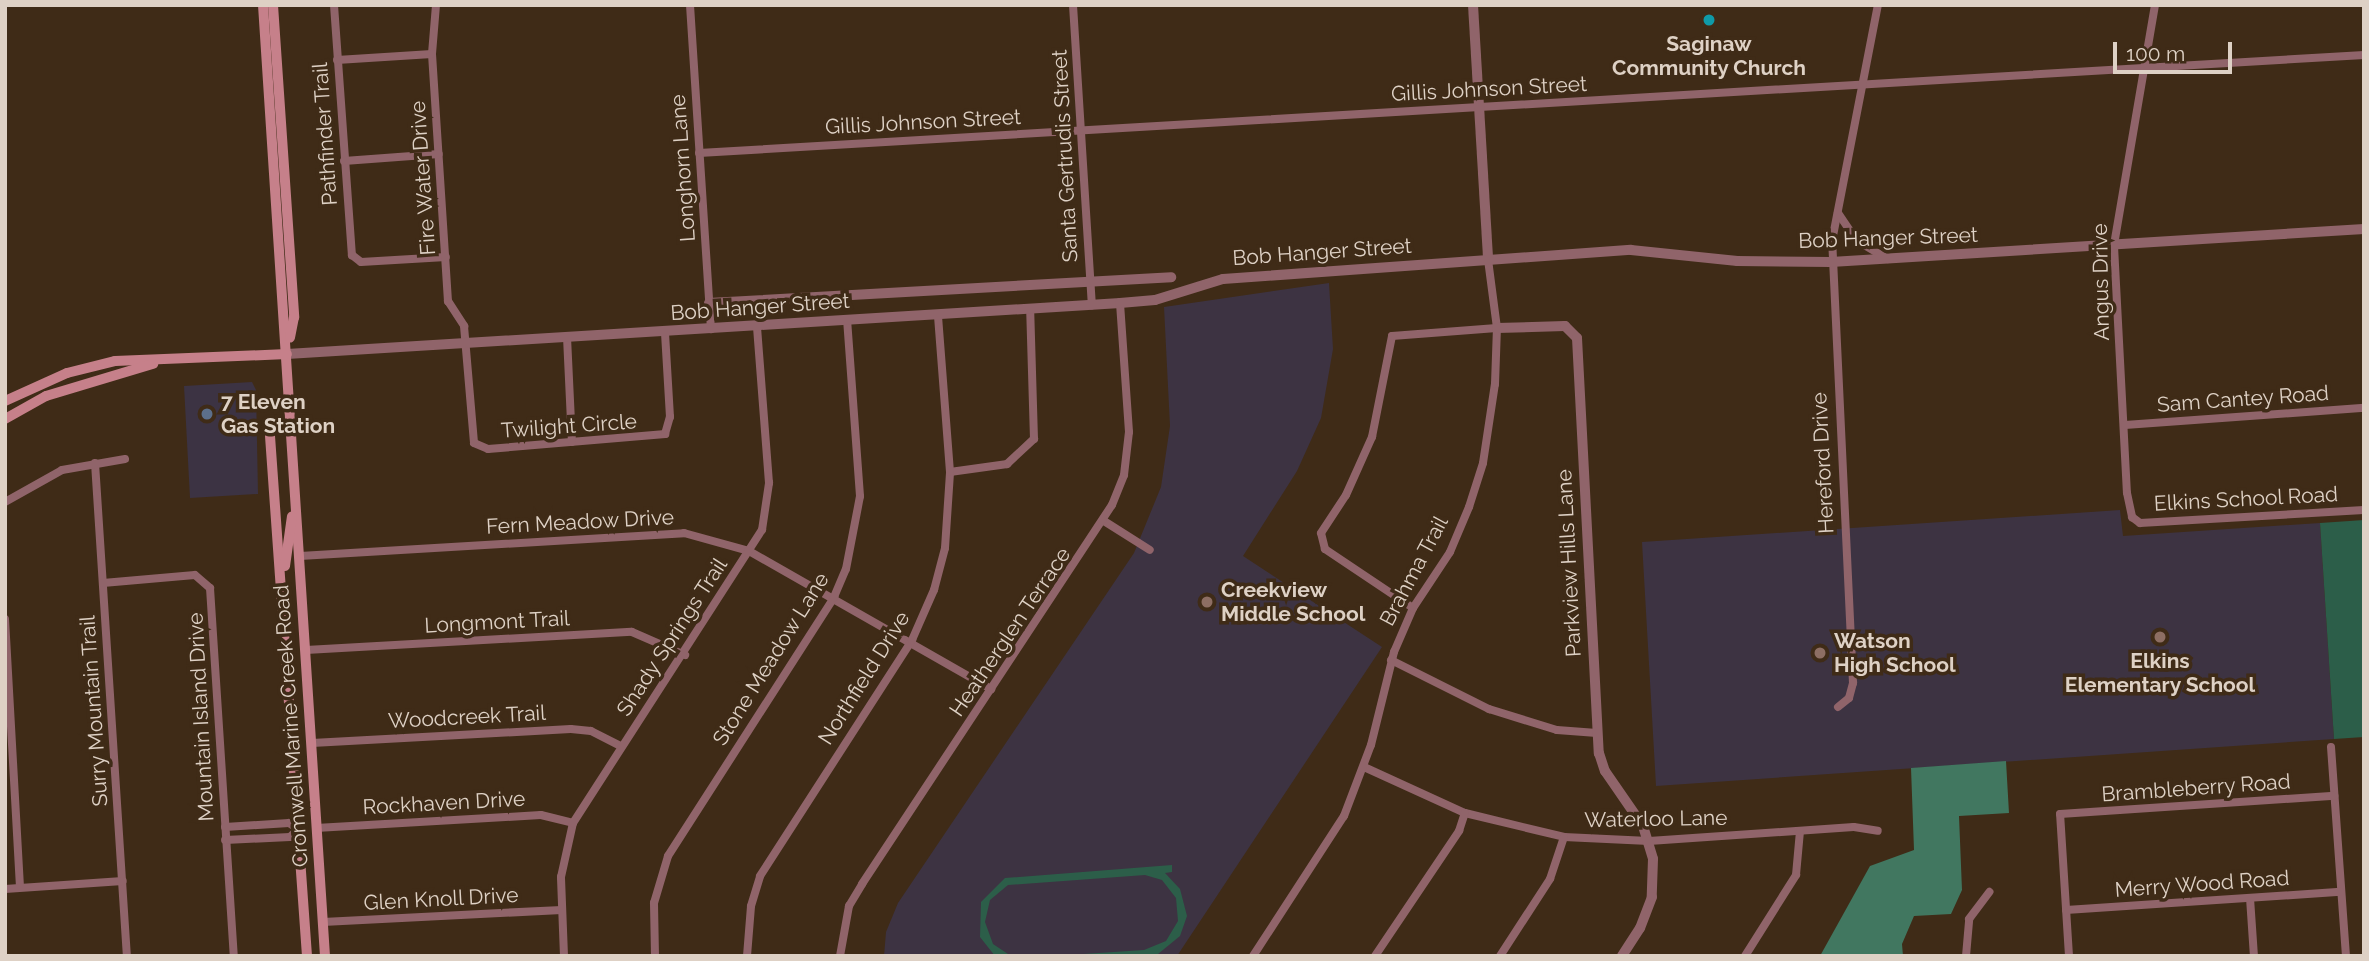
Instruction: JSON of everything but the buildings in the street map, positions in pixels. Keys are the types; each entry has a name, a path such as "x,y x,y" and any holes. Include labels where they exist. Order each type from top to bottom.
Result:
{"main road":[{"name":"Cromwell Marine Creek Road","path":"263,5 325,956"},
{"name":"Cromwell Marine Creek Road","path":"273,5 294,317 287,354"},
{"path":"5,401 115,360 287,354"},
{"path":"5,419 81,384 169,359"},
{"name":"Cromwell Marine Creek Road","path":"270,436 307,956"},
{"name":"Cromwell Marine Creek Road","path":"282,586 296,494"},
{"path":"298,829 316,828"}],"street":[{"name":"Pathfinder Trail","path":"334,5 344,160 354,259 446,257"},
{"name":"Fire Water Drive","path":"436,5 432,54 449,305 464,326 466,343"},
{"name":"Longhorn Lane","path":"690,5 711,329"},
{"name":"Santa Gertrudis Street","path":"1073,5 1092,304"},
{"name":"Brahma Trail","path":"1253,956 1344,816 1364,767 1391,660 1413,607 1450,552 1483,463 1493,408 1497,328 1488,260 1473,5"},
{"name":"Hereford Drive","path":"1839,707 1849,698 1853,683 1832,262 1838,214 1878,5"},
{"name":"Angus Drive","path":"2132,517 2127,493 2114,246 2155,5"},
{"path":"337,60 432,54"},
{"name":"Gillis Johnson Street","path":"699,153 2364,55"},
{"path":"344,160 439,154"},
{"path":"1838,214 1856,240 1890,260"},
{"name":"Bob Hanger Street","path":"287,354 1120,303 1155,300 1223,279 1631,250 1737,261 1832,262 2364,229"},
{"name":"Bob Hanger Street","path":"709,303 1171,277"},
{"name":"Heatherglen Terrace","path":"840,956 849,906 1104,521 1124,474 1129,432 1120,303"},
{"path":"950,472 1007,464 1034,439 1030,308"},
{"name":"Northfield Drive","path":"747,956 751,906 760,876 912,640 934,590 944,548 950,472 938,315"},
{"name":"Stone Meadow Lane","path":"655,956 654,903 667,856 834,597 855,538 860,496 847,321"},
{"name":"Shady Springs Trail","path":"564,956 563,856 573,822 621,746 685,655 762,530 769,483 757,326"},
{"name":"Parkview Hills Lane","path":"1413,607 1320,542 1372,437 1392,336 1565,326 1577,338 1597,733 1605,771 1650,841"},
{"name":"Twilight Circle","path":"466,343 472,439 477,447 572,442 655,437 668,430 665,332"},
{"path":"567,337 572,442"},
{"name":"Sam Cantey Road","path":"2125,425 2364,408"},
{"path":"5,502 62,470 125,459"},
{"name":"Surry Mountain Trail","path":"95,463 127,956"},
{"name":"Elkins School Road","path":"2132,517 2140,523 2364,510"},
{"path":"1104,521 1150,551"},
{"name":"Fern Meadow Drive","path":"300,556 684,533 749,551 912,640 991,689"},
{"name":"Mountain Island Drive","path":"103,583 195,575 207,582 234,956"},
{"path":"5,619 20,887"},
{"name":"Longmont Trail","path":"306,650 632,632 685,655"},
{"path":"1391,660 1489,709 1557,730 1597,733"},
{"name":"Woodcreek Trail","path":"312,743 571,729 591,732 621,746"},
{"path":"2331,747 2346,956"},
{"name":"Waterloo Lane","path":"1364,767 1465,813 1564,837 1650,841 1854,827 1878,831"},
{"name":"Brambleberry Road","path":"2066,910 2060,814 2334,796"},
{"path":"1375,956 1459,831 1465,813"},
{"name":"Rockhaven Drive","path":"316,828 541,815 573,822"},
{"path":"225,827 289,823 298,829 290,837 225,840"},
{"path":"1745,956 1796,875 1800,831"},
{"path":"1500,956 1550,878 1564,837"},
{"path":"1622,956 1640,928 1652,897 1650,841"},
{"path":"5,889 123,881"},
{"path":"1966,956 1969,919 1989,892"},
{"name":"Merry Wood Road","path":"2066,910 2340,892"},
{"path":"2250,898 2254,956"},
{"name":"Glen Knoll Drive","path":"323,922 562,910"},
{"path":"2066,910 2069,956"}],"shaded area":[{"name":"Creekview Middle School","path":"1329,283 1333,349 1321,418 1297,471 1243,556 1382,647 1177,956 884,956 886,932 898,903 1134,553 1161,487 1170,426 1164,307"},
{"path":"252,382 256,390 258,494 190,498 184,386"},
{"path":"2120,510 2123,536 2320,523 2334,739 1656,786 1642,542"}],"green space":[{"path":"2364,520 2364,737 2334,739 2320,523"},
{"path":"2006,761 2009,813 1959,816 1962,890 1951,914 1914,916 1902,944 1903,956 1820,956 1870,866 1914,850 1911,768"},
{"path":"1172,865 1172,872 1165,873 1180,889 1187,916 1180,936 1158,954 1053,956 1144,950 1166,941 1178,921 1176,898 1162,880 1145,875 1008,885 990,900 985,922 993,944 1011,956 995,956 980,937 981,902 1005,878"}],"place":[{"name":"Saginaw Community Church","path":"1709,20"},
{"name":"7 Eleven Gas Station","path":"207,414"},
{"name":"Creekview Middle School","path":"1207,602"},
{"name":"Elkins Elementary School","path":"2160,637"},
{"name":"Watson High School","path":"1820,653"}]}
